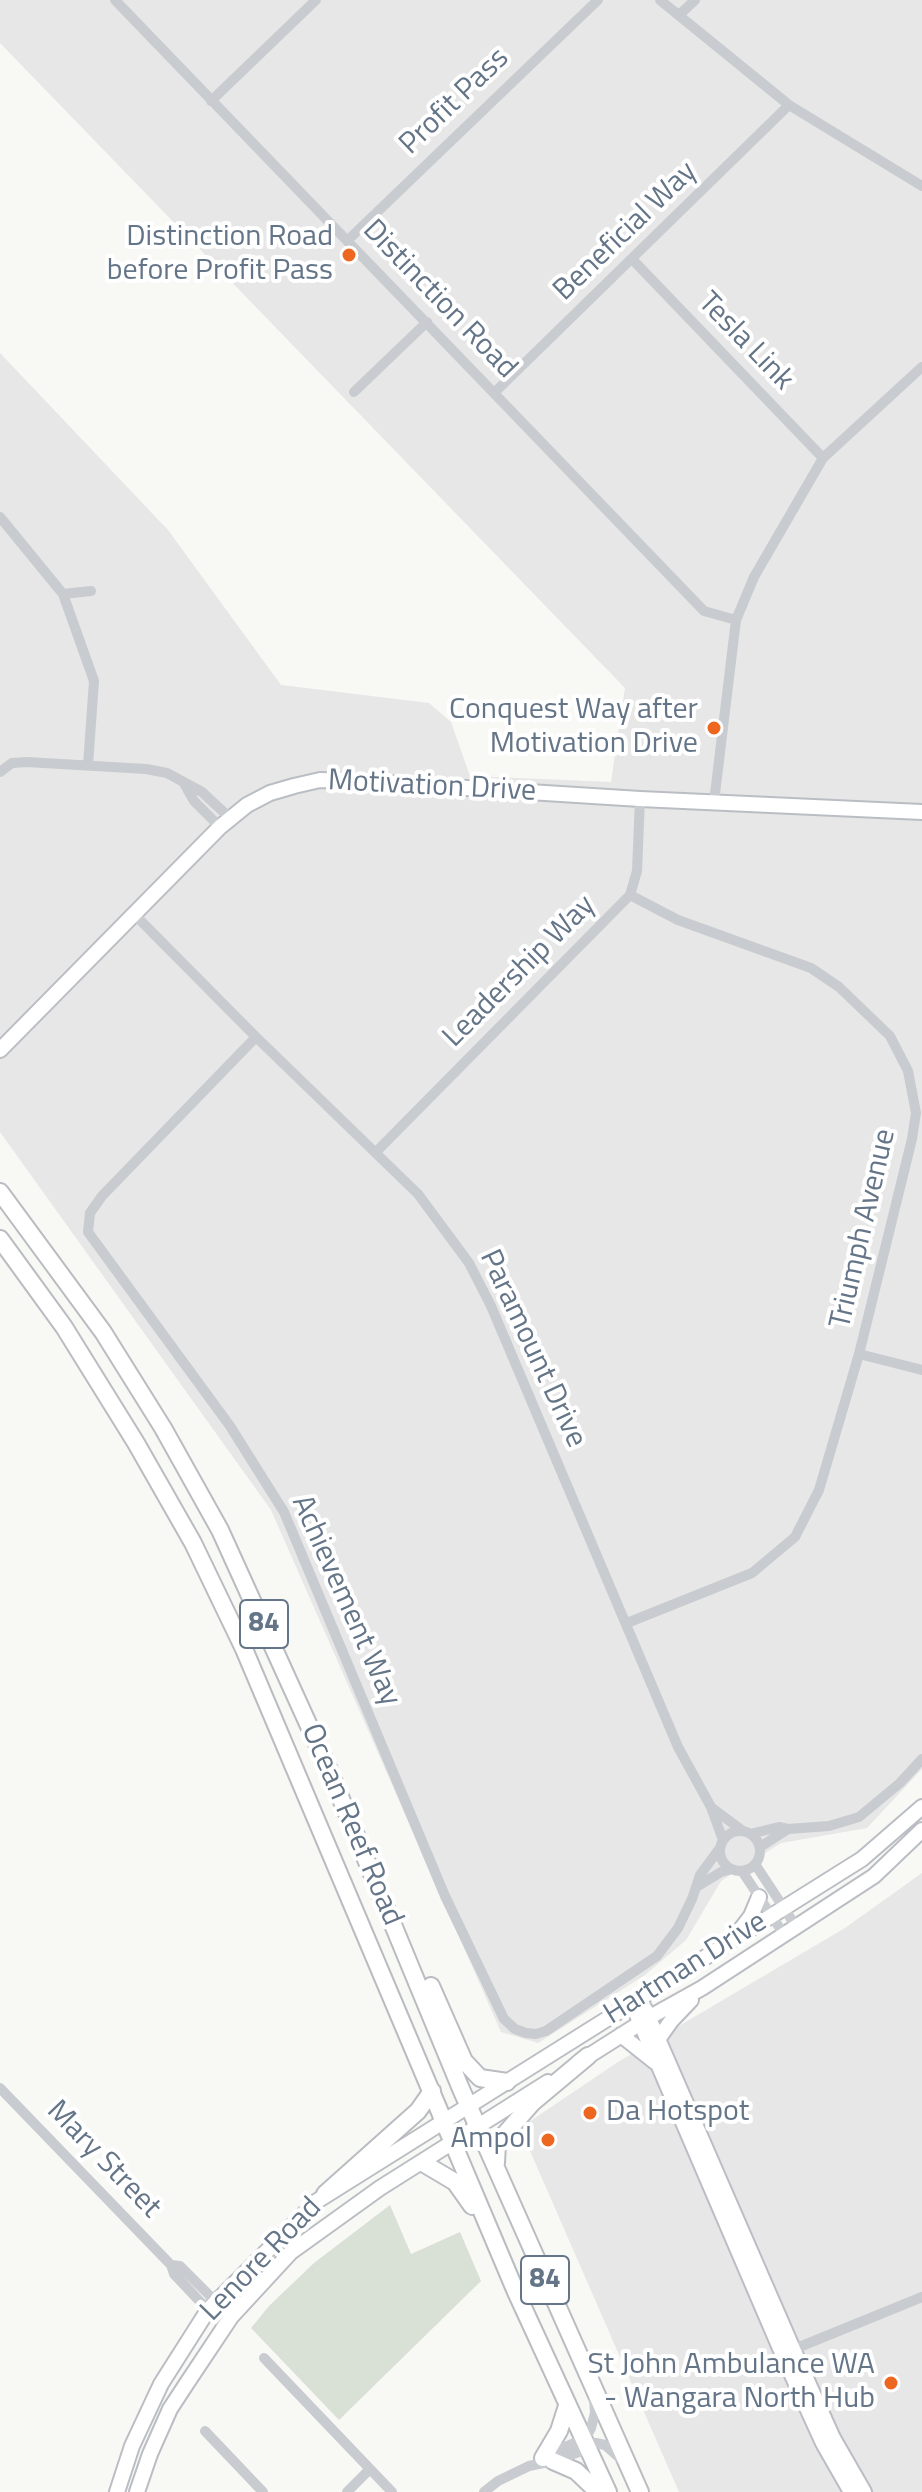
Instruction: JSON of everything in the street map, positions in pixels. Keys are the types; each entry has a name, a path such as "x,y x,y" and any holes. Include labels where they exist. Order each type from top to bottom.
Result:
{"main road":[{"name":"Ocean Reef Road","path":"0,1192 103,1332 163,1428 220,1530 329,1770 468,2105 640,2492"},
{"name":"Ocean Reef Road","path":"0,1239 72,1340 193,1543 244,1649 516,2292 608,2492"},
{"path":"386,1905 420,1961 464,2061 480,2078 507,2082"},
{"path":"496,2165 497,2143 533,2102 588,2056"},
{"path":"325,2194 418,2111 432,2091"},
{"path":"423,2163 462,2189 516,2292"},
{"path":"567,2406 544,2461 576,2471 598,2492"}],"street":[{"name":"Distinction Road","path":"115,0 704,611 736,620"},
{"path":"211,101 316,0"},
{"name":"Profit Pass","path":"348,240 598,0"},
{"path":"660,0 789,105 922,186"},
{"path":"679,15 695,0"},
{"name":"Beneficial Way","path":"495,392 789,105"},
{"name":"Tesla Link","path":"632,259 823,458"},
{"path":"354,392 427,322"},
{"path":"714,802 736,620 754,577 823,458 922,367"},
{"path":"0,517 63,594 94,681 88,765"},
{"path":"63,594 91,591"},
{"path":"0,772 12,763 27,762 167,773 202,792 225,823"},
{"name":"Motivation Drive","path":"0,1050 225,823 247,805 270,793 320,780 922,812"},
{"name":"Leadership Way","path":"376,1152 630,895 637,871 640,799"},
{"name":"Triumph Avenue","path":"627,1623 752,1573 795,1537 819,1490 859,1354 916,1113 908,1071 890,1036 839,987 811,968 678,920 630,895"},
{"name":"Paramount Drive","path":"135,915 418,1194 469,1263 491,1306 678,1747 711,1807 722,1844"},
{"name":"Achievement Way","path":"256,1037 102,1196 90,1213 88,1232 230,1426 284,1512 445,1896 504,2019 515,2029 526,2033 546,2031 657,1956 673,1936 698,1886 700,1875 722,1844"},
{"path":"859,1354 922,1370"},
{"path":"778,1911 759,1897 737,1870 724,1863 722,1844 728,1834 765,1828 829,1826 859,1817 900,1783 922,1759"},
{"name":"Paramount Drive","path":"711,1807 747,1832"},
{"name":"Hartman Drive","path":"444,2121 862,1859 922,1807"},
{"path":"788,1829 760,1847 755,1864 791,1932"},
{"name":"Hartman Drive","path":"453,2143 645,2020 791,1932 874,1876 922,1830"},
{"path":"747,1832 760,1847"},
{"path":"698,1886 710,1877 755,1864"},
{"path":"733,1939 751,1916 759,1897"},
{"path":"659,2038 702,1988"},
{"path":"635,2001 659,2038 823,2443 851,2492"},
{"path":"645,2020 659,2065 788,2351 864,2492"},
{"path":"621,2035 659,2065"},
{"name":"Mary Street","path":"0,2088 171,2265 174,2274 228,2322"},
{"name":"Lenore Road","path":"117,2492 132,2446 161,2384 212,2306 325,2194 444,2121"},
{"name":"Lenore Road","path":"137,2492 170,2409 228,2322 257,2286 291,2252 380,2188 453,2143"},
{"path":"788,2351 922,2297"},
{"path":"264,2358 392,2492"},
{"path":"584,2443 595,2413 594,2393"},
{"path":"205,2431 263,2492"},
{"path":"484,2492 498,2481 544,2461 574,2443 605,2445 627,2464"},
{"path":"347,2492 370,2469"}],"shaded area":[{"path":"0,0 922,0 922,1769 867,1828 781,1843 721,1881 686,1940 645,1975 538,2043 501,2032 271,1510 0,1132 0,353 168,530 281,685 429,703 451,722 470,776 611,782 625,688 0,43"},
{"path":"922,1873 922,2492 679,2492 520,2128 618,2062 845,1928"},
{"path":"390,2205 411,2254 460,2232 481,2281 339,2420 251,2328 314,2263"}],"place":[{"name":"Distinction Road before Profit Pass","path":"349,255"},
{"name":"Conquest Way after Motivation Drive","path":"714,728"},
{"name":"Da Hotspot","path":"590,2113"},
{"name":"Ampol","path":"548,2140"},
{"name":"St John Ambulance WA - Wangara North Hub","path":"891,2383"}]}
